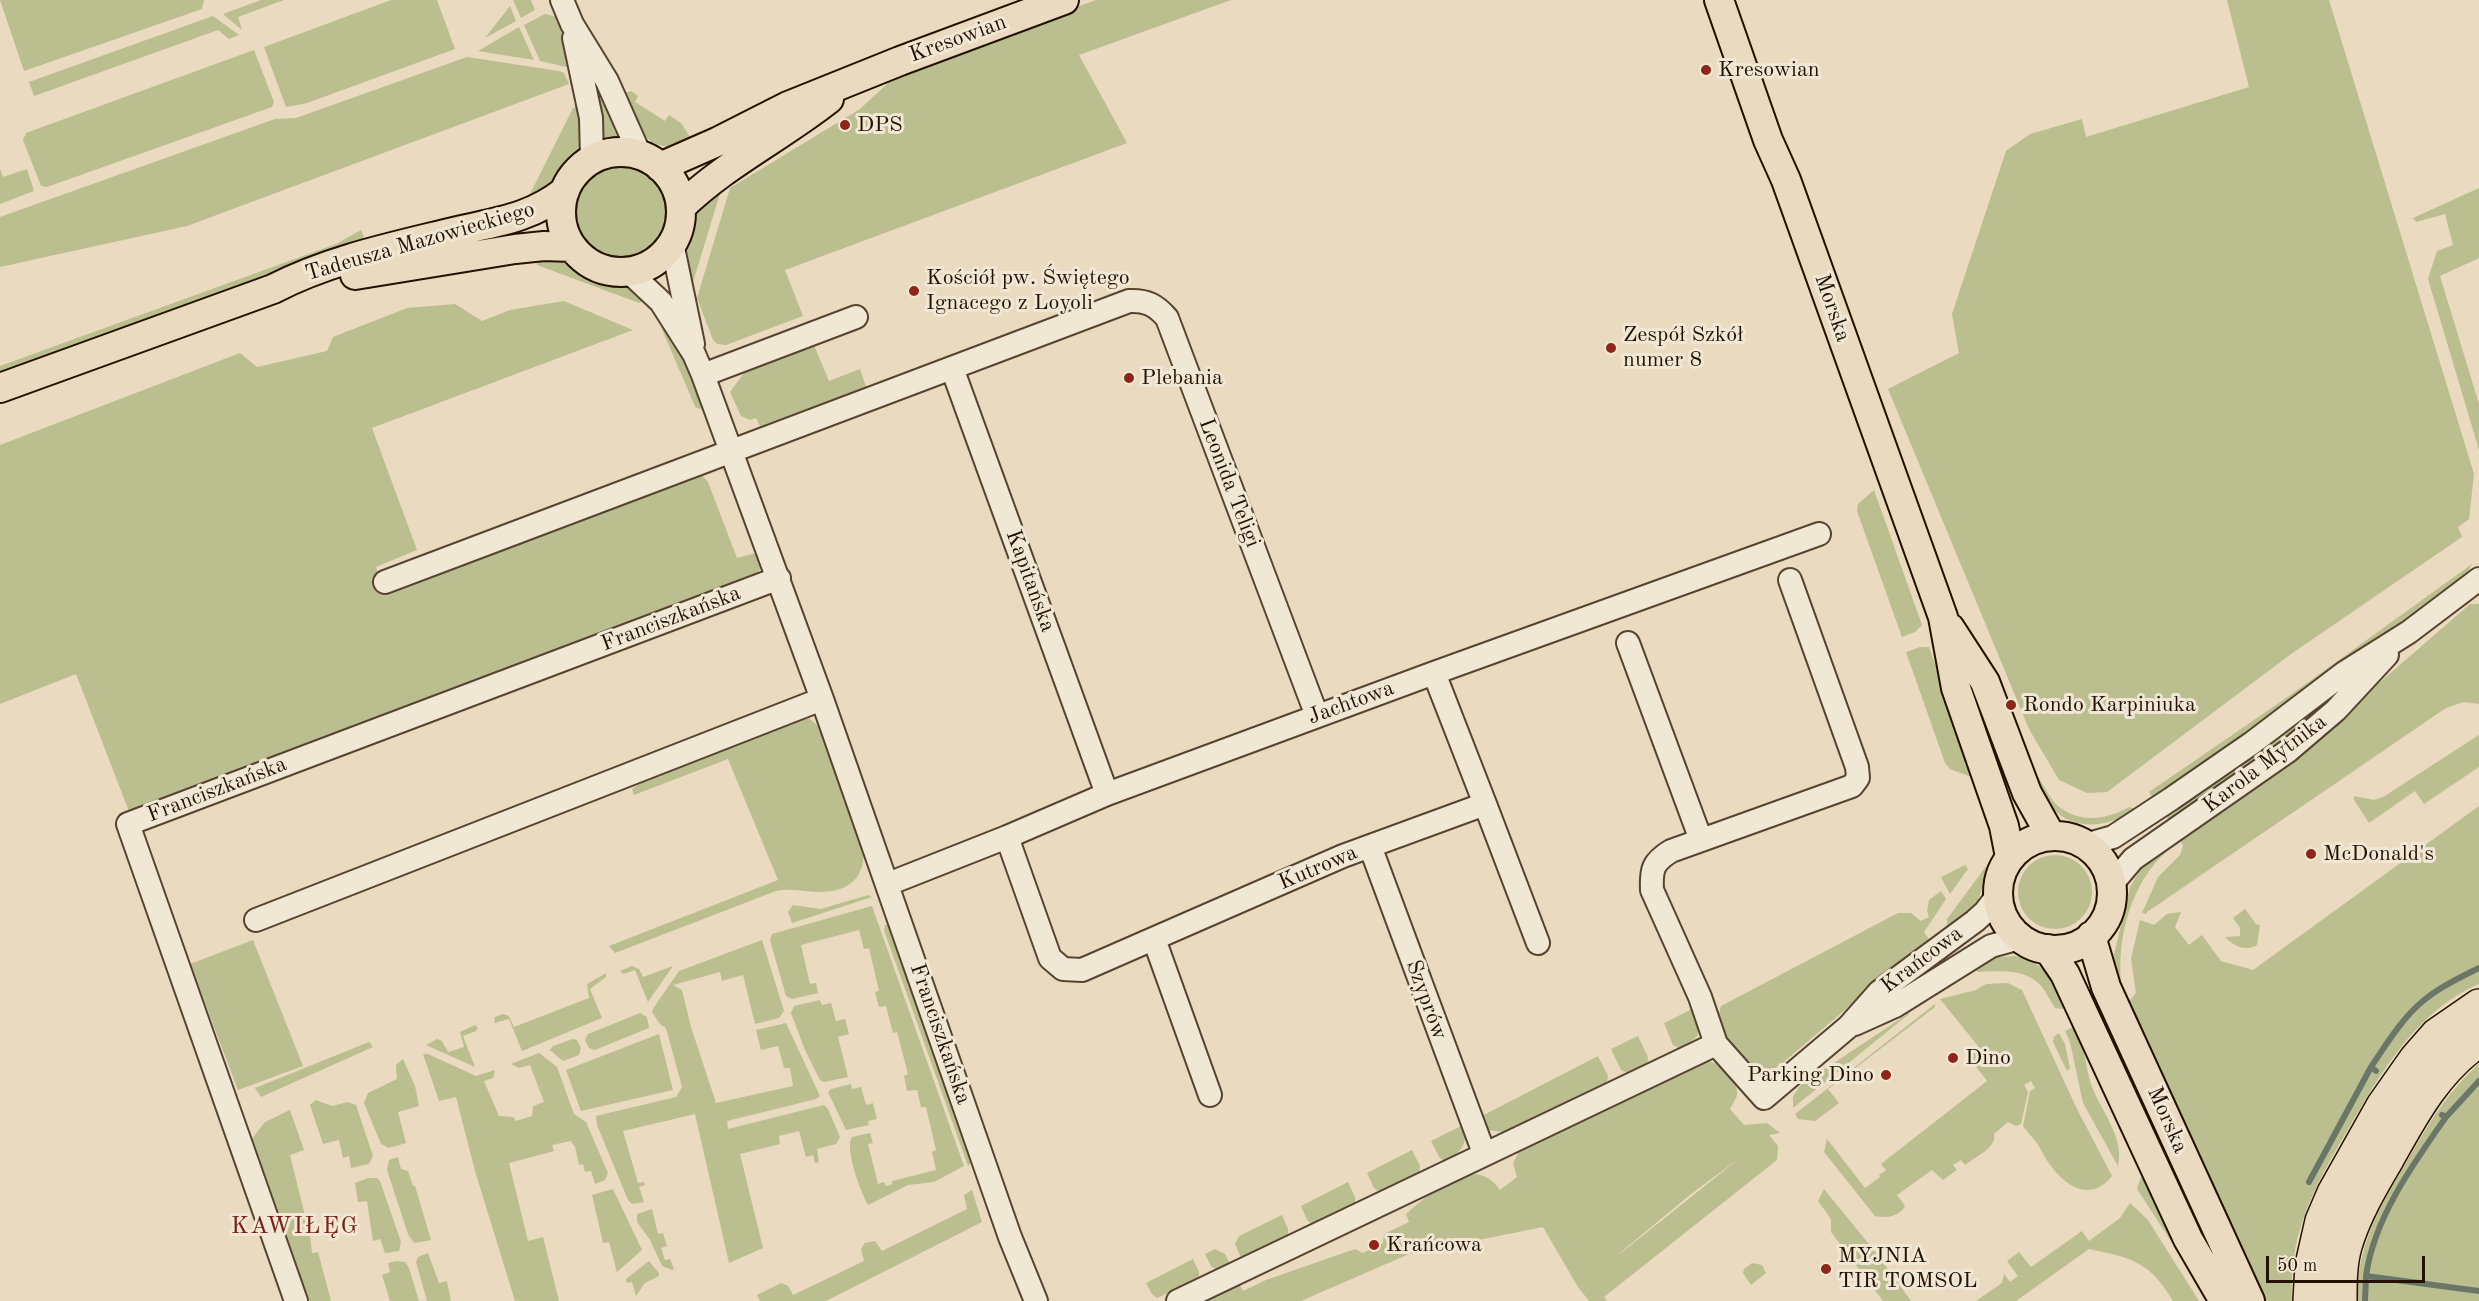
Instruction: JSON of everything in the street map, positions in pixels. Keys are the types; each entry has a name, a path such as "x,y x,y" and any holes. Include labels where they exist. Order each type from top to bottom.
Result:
{"highway":[{"path":"2310,1301 2312,1264 2322,1221 2334,1193 2383,1106 2416,1059 2437,1035 2479,1006"},
{"path":"2340,1301 2341,1271 2345,1249 2359,1210 2430,1087 2452,1061 2479,1040"}],"main road":[{"name":"Kresowian","path":"650,161 717,142 788,106 900,61 1064,0"},
{"name":"Morska","path":"1719,0 1943,617 1956,688 2004,826 2010,857"},
{"name":"Kresowian","path":"681,207 721,172 798,124 852,82"},
{"path":"618,152 650,161 673,182 681,207 679,225 672,243 656,261 628,272 613,272 586,261 572,247 562,222 561,207 565,191 573,175 592,159 618,152"},
{"name":"Tadeusza Mazowieckiego","path":"0,388 273,289 298,276 344,261 531,213 565,191"},
{"name":"Tadeusza Mazowieckiego","path":"273,289 515,249 544,246 572,247"},
{"name":"Morska","path":"1943,617 1984,682 2027,793 2051,836"},
{"path":"2051,836 2069,838 2085,845 2104,865 2111,885 2108,913 2099,928 2091,936 2074,946 2048,949 2020,938 2004,919 1998,895 2002,872 2010,857 2031,841 2051,836"},
{"name":"Morska","path":"2091,936 2106,987 2250,1301"},
{"name":"Morska","path":"2048,949 2065,974 2188,1239 2224,1301"}],"street":[{"path":"562,0 572,24 607,81 650,161"},
{"path":"572,24 591,118 592,159"},
{"name":"Franciszkańska","path":"672,243 694,354"},
{"name":"Franciszkańska","path":"628,272 661,302 694,354 703,375 779,578 1010,1237 1036,1301"},
{"name":"Leonida Teligi","path":"732,450 1129,300 1149,303 1159,308 1167,318 1317,716"},
{"path":"703,375 856,317"},
{"name":"Kapitańska","path":"952,368 1107,794"},
{"path":"385,582 732,450"},
{"name":"Jachtowa","path":"888,884 1107,794 1819,534"},
{"name":"Franciszkańska","path":"296,1301 128,824 779,578"},
{"name":"Karola Mytnika","path":"2085,845 2113,837 2171,799 2252,743 2344,673 2409,632 2479,579"},
{"path":"1178,1301 1716,1044 1700,997 1652,890 1652,874 1658,859 1671,850 1852,786 1858,778 1857,768 1790,580"},
{"name":"Karola Mytnika","path":"2111,885 2133,859 2288,751 2336,710 2409,632"},
{"path":"1628,643 1701,840"},
{"path":"1434,673 1538,943"},
{"path":"256,920 822,699"},
{"name":"Kutrowa","path":"1007,837 1050,958 1058,966 1069,971 1082,969 1154,939 1332,860 1485,804"},
{"name":"Szyprów","path":"1370,846 1484,1153"},
{"name":"Krańcowa","path":"1716,1044 1764,1098 1848,1027 1879,992 1975,921 1998,895"},
{"name":"Krańcowa","path":"1848,1027 1895,1006 1991,946 2020,938"},
{"path":"1154,939 1210,1095"}],"green space":[{"path":"0,0 204,0 202,9 24,71"},
{"path":"261,0 284,0 238,17 242,30 223,14"},
{"path":"391,0 437,0 455,49 307,103 286,107 264,47"},
{"path":"513,0 531,0 535,10 521,18"},
{"path":"1096,0 1231,0 1079,55 1127,143 785,270 803,316 726,345 717,344 713,340 697,298 730,188 860,109 900,72"},
{"path":"2227,0 2329,0 2474,474 2469,519 2458,527 2462,537 2291,654 2107,792 2087,793 2059,780 2029,729 1888,389 1959,353 1952,314 2006,151 2030,134 2082,119 2086,137 2249,87"},
{"path":"510,6 516,21 485,38"},
{"path":"545,14 557,17 575,69 540,61 524,25"},
{"path":"213,16 239,35 229,39 218,30 34,96 29,82"},
{"path":"519,27 534,60 478,51"},
{"path":"254,50 274,102 272,107 47,187 41,186 23,140 26,133"},
{"path":"467,57 559,71 564,73 569,84 187,226 0,267 0,217 275,119 296,118"},
{"path":"631,91 638,96 635,102 665,121 669,115 681,123 695,145 665,147 646,138 619,95"},
{"path":"607,98 627,141 602,143 593,102"},
{"path":"583,105 584,136 572,161 557,185 528,198 573,108"},
{"path":"621,164 639,168 655,178 665,194 669,212 665,230 655,246 639,256 621,260 603,256 587,246 577,230 573,212 577,194 587,178 603,168"},
{"path":"0,169 3,177 27,169 34,191 0,204"},
{"path":"722,187 693,282 689,283 685,250 691,217"},
{"path":"2479,188 2479,258 2440,276 2479,404 2479,450 2428,279 2437,251 2453,245 2445,214 2416,222 2413,218"},
{"path":"361,230 364,238 340,252 0,377 0,366 336,244"},
{"path":"536,252 557,257 591,278 625,287 652,298 639,303 537,265"},
{"path":"564,301 633,330 372,428 417,550 376,567 386,596 700,473 708,482 737,558 756,553 761,567 755,577 130,814 76,674 0,704 0,445 240,353 257,367 327,351 333,337 407,308 455,304 482,321 510,310"},
{"path":"661,327 677,346 705,407 702,409 696,408"},
{"path":"814,345 829,381 860,369 866,387 760,426 756,418 750,420 741,416 730,392 744,373"},
{"path":"1874,490 1922,625 1915,632 1902,637 1857,511 1858,504"},
{"path":"2472,564 2466,575 2273,716 2153,798 2149,792 2289,696"},
{"path":"2470,604 2479,604 2479,704 2464,702 2446,708 2147,914 2142,913 2158,877 2180,855 2183,846 2179,837 2341,716"},
{"path":"1920,647 1929,647 1974,776 1950,769 1945,763 1906,652"},
{"path":"2328,698 2331,701 2299,731 2171,824 2166,816 2220,779"},
{"path":"799,718 810,719 819,727 863,847 862,867 858,875 846,886 829,892 776,891 615,953 609,946 778,880 728,759 634,795 632,789 652,776"},
{"path":"2479,735 2479,767 2424,804 2415,791 2369,823 2354,800 2354,796 2374,800 2383,797"},
{"path":"2036,774 2054,802 2071,814 2090,818 2110,815 2129,807 2136,809 2105,823 2073,822 2062,817 2047,802 2033,776"},
{"path":"2479,806 2479,984 2436,1010 2418,1027 2387,1067 2333,1154 2309,1203 2296,1247 2292,1274 2292,1301 2261,1301 2127,1004 2136,993 2131,959 2140,920 2154,925 2167,914 2181,912 2175,927 2189,945 2202,935 2221,961 2253,970"},
{"path":"2163,848 2166,852 2144,878 2129,911 2122,946 2121,981 2117,982 2114,955 2130,887 2146,861"},
{"path":"2055,855 2076,861 2086,871 2092,892 2086,913 2076,923 2055,929 2034,923 2024,913 2018,892 2024,871 2034,861"},
{"path":"1965,865 1968,869 1950,894 1941,877"},
{"path":"1987,865 1981,892 1974,909 1948,932 1947,919"},
{"path":"1941,891 1946,899 1924,932 1932,944 1880,980 1779,1066 1758,1071 1739,1057 1723,1031 1719,1013 1721,1006 1898,913 1911,913 1921,921 1929,917 1927,911 1929,900"},
{"path":"868,895 872,897 792,923 788,912 793,905 821,909"},
{"path":"872,906 964,1166 934,1182 908,1185 868,1205 861,1191 852,1160 850,1143 852,1137 870,1133 873,1143 868,1144 878,1184 884,1182 886,1186 892,1184 892,1181 936,1170 932,1152 936,1150 926,1107 921,1107 917,1090 907,1091 904,1076 908,1074 897,1032 893,1033 886,1006 879,1007 875,992 879,991 869,948 864,949 859,930 801,945 810,984 816,983 818,993 792,999 786,996 770,940 772,934"},
{"path":"2245,909 2256,924 2260,925 2257,945 2248,948 2236,945 2225,937 2240,936 2240,928 2233,918"},
{"path":"889,923 969,1152 971,1163 968,1166 884,930 885,925"},
{"path":"253,940 303,1066 238,1090 190,964"},
{"path":"762,940 784,1011 779,1018 755,1024 743,975 722,981 720,972 673,985 682,990 691,1027 716,1103 793,1086 790,1068 784,1068 778,1046 761,1050 756,1030 786,1023 820,1096 816,1099 727,1121 728,1129 824,1105 840,1137 836,1144 817,1149 819,1162 815,1163 813,1155 806,1157 799,1131 779,1136 780,1144 740,1154 763,1248 729,1263 695,1114 623,1131 638,1183 644,1182 645,1185 639,1187 644,1202 632,1204 628,1200 597,1125 596,1116 676,1097 682,1087 666,1028 660,1024 652,1012 654,1007 679,971"},
{"path":"2015,956 2042,968 2068,1006 2061,1009 2055,1008 2042,987 2029,976 2012,972 1978,972 1974,969 1991,958"},
{"path":"632,966 639,969 643,977 673,966 648,1002 635,970 623,974 620,971"},
{"path":"606,973 606,977 590,989 602,1018 522,1051 509,1019 494,1023 495,1017 503,1014 509,1016 514,1027 589,998 587,984"},
{"path":"2008,983 2022,990 2076,1107 2112,1176 2102,1186 2091,1190 2081,1189 2061,1178 2053,1169 2023,1126 2030,1091 2035,1088 2031,1081 2024,1085 2028,1092 2021,1124 2016,1126 2008,1122 1994,1134 1989,1148 1965,1165 1961,1160 1953,1165 1957,1170 1943,1180 1932,1170 1897,1195 1905,1206 1900,1212 1888,1217 1875,1216 1824,1152 1827,1139 1865,1188 1880,1177 1879,1175 1886,1170 1881,1164 1987,1081 1967,1055 1978,1046 1940,999 1976,990 1986,984"},
{"path":"820,1000 822,1005 831,1003 836,1021 845,1019 849,1034 838,1037 848,1077 824,1082 820,1080 805,1050 791,1013 794,1006"},
{"path":"1935,1004 1935,1007 1828,1089 1839,1103 1815,1121 1798,1119 1795,1114"},
{"path":"1694,1008 1699,1023 1699,1032 1693,1040 1679,1048 1673,1045 1664,1023"},
{"path":"640,1013 647,1017 649,1028 595,1050 589,1048 585,1040 588,1034"},
{"path":"1909,1013 1793,1108 1793,1096 1801,1085"},
{"path":"475,1025 478,1028 476,1031 463,1036 475,1067 426,1045 437,1039 442,1041 448,1052 464,1047 460,1032"},
{"path":"2077,1025 2091,1084 2115,1134 2119,1155 2118,1166 2083,1103 2070,1042 2065,1031"},
{"path":"2059,1033 2065,1044 2070,1068 2067,1071 2053,1042 2054,1037"},
{"path":"659,1034 673,1090 581,1111 566,1070"},
{"path":"1638,1036 1648,1057 1647,1064 1627,1073 1621,1070 1611,1049"},
{"path":"573,1039 577,1040 581,1048 579,1055 563,1061 550,1050 553,1046"},
{"path":"369,1042 373,1047 261,1097 255,1088"},
{"path":"539,1053 557,1067 574,1114 586,1122 608,1173 605,1180 595,1184 591,1171 585,1172 583,1164 579,1165 575,1147 571,1141 552,1145 554,1151 509,1163 528,1241 543,1237 559,1301 515,1301 475,1171 456,1097 439,1101 423,1054 428,1054 476,1076 495,1070 493,1078 484,1081 499,1116 513,1117 516,1121 532,1116 533,1106 544,1102 530,1065 519,1068 511,1064"},
{"path":"1598,1056 1608,1076 1607,1082 1504,1132 1487,1130 1478,1118"},
{"path":"403,1059 415,1086 419,1106 398,1112 406,1143 389,1148 381,1144 364,1103 368,1093 397,1079 396,1065"},
{"path":"1706,1061 1724,1068 1733,1078 1737,1096 1730,1109 1744,1125 1767,1123 1780,1133 1769,1135 1778,1146 1777,1160 1604,1297 1607,1301 1589,1301 1578,1287 1543,1227 1409,1254 1301,1301 1204,1301 1239,1284 1243,1291 1266,1280 1355,1249 1363,1253 1383,1243 1384,1234 1409,1222 1406,1214 1427,1196 1452,1180 1465,1175 1477,1174 1489,1179 1500,1190 1517,1177 1513,1163 1520,1150","holes":["1741,1157 1621,1253 1691,1194"]},
{"path":"2479,1064 2479,1301 2358,1301 2361,1261 2381,1207 2417,1143 2441,1107 2458,1085"},
{"path":"851,1084 852,1089 861,1087 866,1105 873,1103 877,1119 868,1121 869,1125 846,1130 828,1092 831,1089"},
{"path":"316,1100 332,1106 348,1102 356,1105 373,1156 369,1164 351,1168 349,1156 343,1158 339,1140 323,1144 310,1105"},
{"path":"290,1110 304,1150 290,1155 312,1253 318,1252 331,1301 301,1301 247,1145 265,1122"},
{"path":"1463,1125 1465,1138 1462,1147 1455,1155 1444,1161 1439,1157 1431,1141"},
{"path":"1412,1150 1420,1166 1419,1173 1380,1192 1374,1188 1367,1173"},
{"path":"398,1157 401,1169 408,1171 413,1186 415,1186 431,1240 414,1243 408,1234 387,1170 389,1160"},
{"path":"2144,1176 2197,1281 2137,1189 2141,1177"},
{"path":"368,1178 377,1178 380,1181 401,1242 399,1251 385,1253 380,1239 373,1241 367,1201 358,1202 355,1183"},
{"path":"1348,1182 1355,1197 1355,1204 1312,1224 1307,1220 1301,1206"},
{"path":"613,1189 642,1250 617,1272 609,1242 603,1243 592,1195"},
{"path":"1824,1189 1877,1254 1911,1301 1883,1301 1831,1232 1831,1219 1818,1201"},
{"path":"972,1190 982,1222 826,1301 760,1301 757,1295 781,1283 788,1286 793,1295 864,1261 861,1249 865,1243 875,1241 882,1251 967,1209 964,1195"},
{"path":"2130,1203 2148,1220 2199,1301 2173,1301 2156,1277 2138,1263 2117,1255 2089,1249 2016,1301 1976,1301 2002,1283 2004,1274 2010,1282 2018,1276 2007,1261 2019,1252 2031,1267 2082,1231 2089,1241 2120,1218"},
{"path":"652,1209 658,1234 663,1233 667,1246 661,1248 665,1260 670,1259 674,1269 672,1270 662,1266 650,1240 637,1222 637,1214"},
{"path":"1282,1215 1288,1229 1288,1236 1241,1258 1235,1244 1239,1236"},
{"path":"1215,1249 1225,1254 1230,1264 1216,1270 1211,1266 1205,1254"},
{"path":"428,1253 439,1283 447,1281 451,1301 427,1301 416,1262 418,1257"},
{"path":"1193,1259 1199,1272 1199,1278 1157,1298 1152,1294 1146,1283"},
{"path":"649,1261 659,1276 645,1283 636,1296 632,1282 627,1283 626,1279"},
{"path":"405,1262 409,1268 419,1301 390,1301 382,1275 390,1272 388,1263"},
{"path":"1752,1263 1762,1265 1766,1273 1751,1285 1743,1273 1744,1269"}],"waterway":[{"path":"2371,1067 2415,1008 2443,987 2479,968"},
{"path":"2309,1182 2371,1067 2376,1071"},
{"path":"2446,1117 2479,1081"},
{"path":"2366,1276 2370,1254 2386,1213 2408,1173 2446,1117 2442,1115"},
{"path":"2365,1301 2366,1276 2479,1291"}],"place":[{"name":"Kresowian","path":"1706,70"},
{"name":"DPS","path":"845,125"},
{"name":"Kościół pw. Świętego Ignacego z Loyoli","path":"914,291"},
{"name":"Zespół Szkół numer 8","path":"1611,348"},
{"name":"Plebania","path":"1129,378"},
{"name":"Rondo Karpiniuka","path":"2011,705"},
{"name":"McDonald's","path":"2311,854"},
{"name":"Dino","path":"1953,1058"},
{"name":"Parking Dino","path":"1886,1075"},
{"name":"Krańcowa","path":"1374,1245"},
{"name":"MYJNIA TIR TOMSOL","path":"1826,1269"}],"district":[{"name":"KAWIŁĘG","path":"295,1227"}]}
